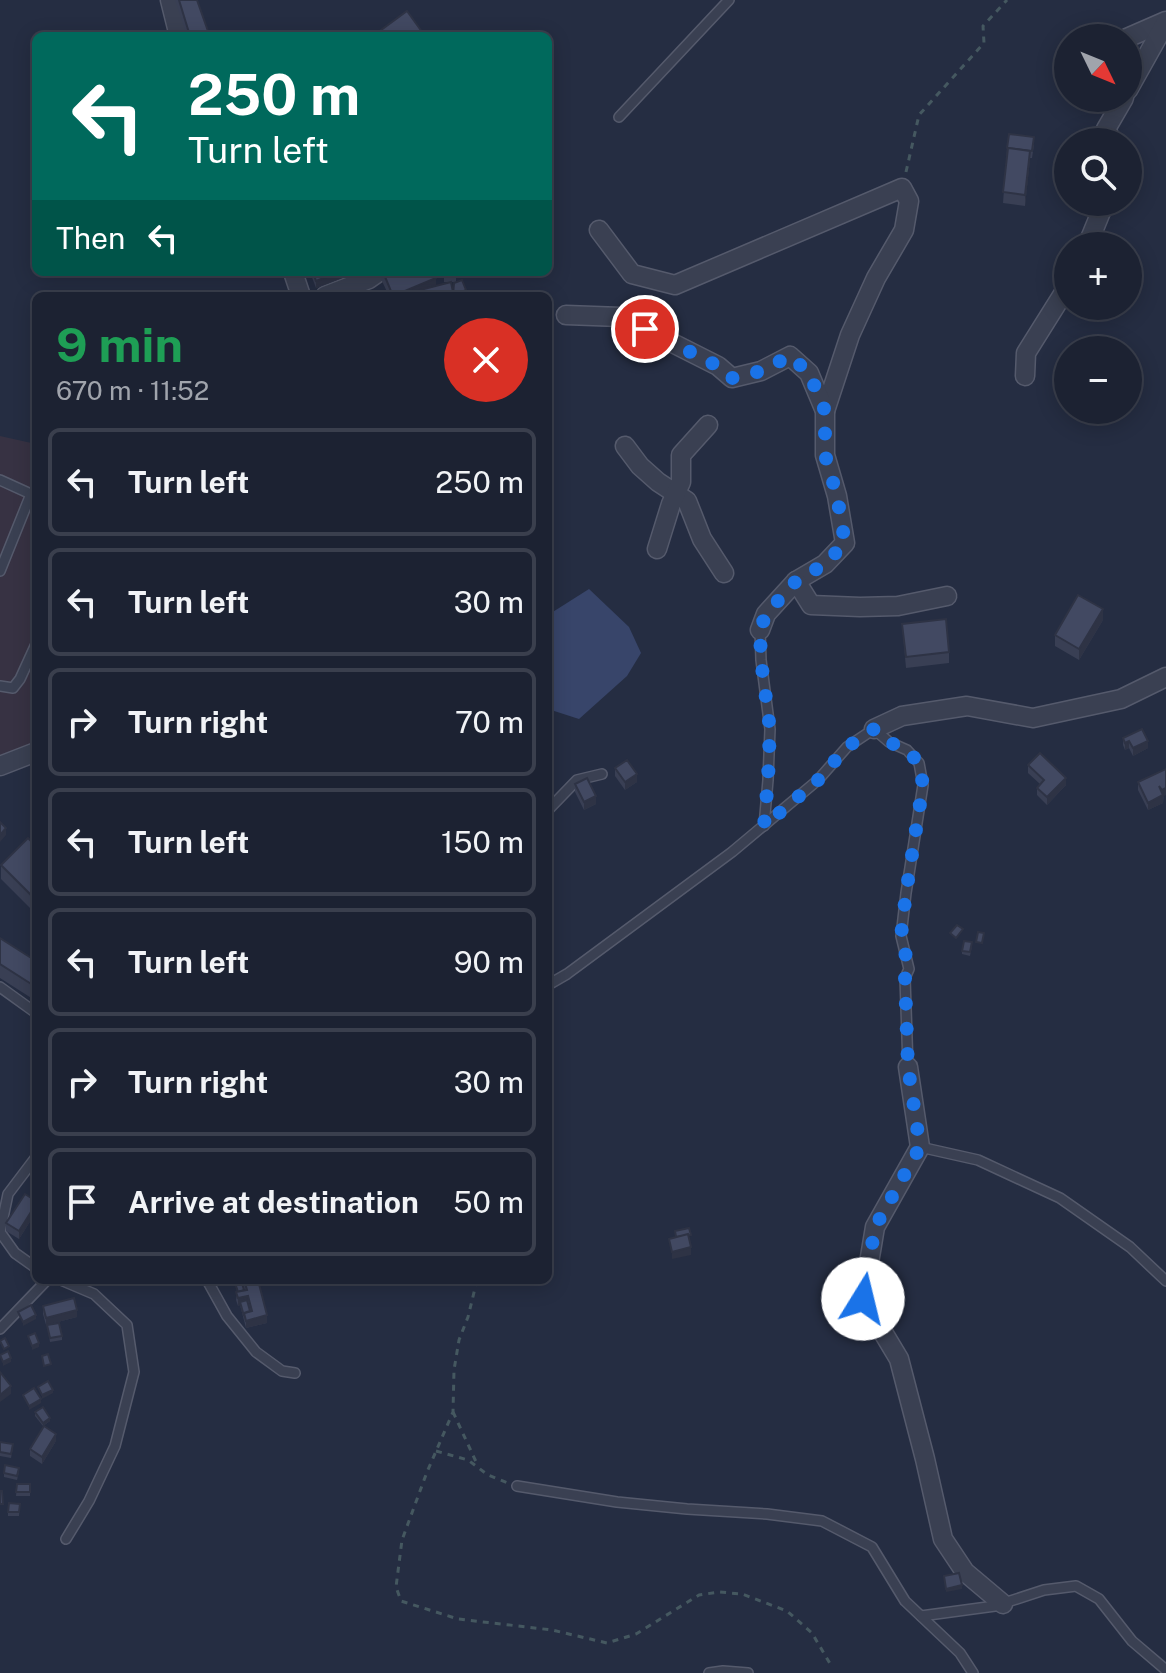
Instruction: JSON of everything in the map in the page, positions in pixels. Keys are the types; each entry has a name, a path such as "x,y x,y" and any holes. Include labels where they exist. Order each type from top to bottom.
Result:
{"street":[{"path":"170,0 178,32"},
{"path":"1142,31 1166,21"},
{"path":"1142,65 1166,21"},
{"path":"599,230 632,274 675,285 902,188 909,201 904,230 876,278 850,335 825,411 825,455 837,496 845,543 825,564 796,581 766,614 760,630"},
{"path":"335,292 373,276"},
{"path":"1025,376 1026,353 1054,308"},
{"path":"566,315 621,317 718,366 732,378 761,371 790,356 809,373 825,411"},
{"path":"657,549 681,482 681,455 708,425"},
{"path":"625,446 640,466 658,482 687,501 702,539 724,573"},
{"path":"796,581 811,605 898,606 947,596"},
{"path":"874,729 902,716 967,706 1033,718 1121,699 1166,677"},
{"path":"0,766 32,754"},
{"path":"908,1067 920,1147 875,1227 863,1299 899,1359 943,1539 965,1572 1003,1604"}],"lane":[{"path":"619,117 729,0"},
{"path":"0,480 32,495"},
{"path":"0,571 32,497"},
{"path":"760,630 770,729 764,826"},
{"path":"0,686 13,688 32,653"},
{"path":"552,983 732,852 818,780 847,747 874,729 889,742 907,750 919,763 923,785 901,936 909,969 905,978 908,1067"},
{"path":"552,806 577,780 602,774"},
{"path":"0,987 32,1010"},
{"path":"920,1147 978,1160 1060,1198 1130,1247 1166,1281"},
{"path":"32,1162 8,1194 0,1232 15,1253 32,1265"},
{"path":"0,1329 43,1284"},
{"path":"66,1539 99,1482 115,1446 134,1372 127,1325 94,1294 70,1284"},
{"path":"209,1284 227,1316 256,1352 282,1371 295,1373"},
{"path":"517,1486 617,1502 822,1521 872,1547 905,1601 960,1653 973,1673"},
{"path":"921,1616 1003,1604 1044,1590 1076,1586 1099,1599 1132,1641 1166,1670"},
{"path":"709,1673 748,1673"}],"path":[{"path":"902,188 919,115 984,43 983,26 1007,0"},
{"path":"476,1284 459,1340 454,1370 453,1412 402,1540 396,1587 401,1601 458,1619 552,1630 607,1643 636,1634 699,1595 719,1592 742,1594 787,1611 812,1633 832,1667"},
{"path":"453,1412 479,1467"},
{"path":"436,1451 468,1460 488,1475 517,1486"}],"shaded area":[{"path":"0,436 32,443 32,746 0,758"}],"water":[{"path":"589,589 629,627 641,653 627,676 579,719 552,710 552,612"}],"building":[{"path":"179,0 197,0 208,32 189,32"},
{"path":"407,11 422,32 378,32"},
{"path":"1009,134 1034,137 1032,151 1007,148"},
{"path":"1008,148 1030,151 1025,195 1003,192"},
{"path":"385,276 435,276 403,292 391,292"},
{"path":"462,280 466,290 453,292 454,283"},
{"path":"451,282 453,292 421,292"},
{"path":"1078,595 1103,609 1079,649 1055,635"},
{"path":"946,619 949,652 906,657 902,624"},
{"path":"1142,729 1148,741 1133,748 1129,741 1125,743 1123,738"},
{"path":"1040,753 1066,778 1047,797 1037,788 1044,780 1028,765"},
{"path":"627,760 637,774 625,782 615,768"},
{"path":"1166,769 1166,788 1162,790 1159,786 1163,795 1148,803 1138,782"},
{"path":"587,778 596,796 584,802 575,784"},
{"path":"28,838 32,842 32,896 1,865"},
{"path":"957,925 963,929 956,938 950,933"},
{"path":"978,932 984,933 982,943 976,942"},
{"path":"0,938 32,958 32,984 0,964"},
{"path":"964,941 972,942 970,952 962,951"},
{"path":"25,1194 32,1198 32,1210 19,1231 6,1223"},
{"path":"689,1228 691,1235 676,1237 675,1231"},
{"path":"688,1234 691,1247 672,1252 669,1239"},
{"path":"235,1284 242,1284 244,1290 238,1292"},
{"path":"245,1284 259,1284 267,1315 246,1321 244,1313 252,1311 248,1296 238,1298 236,1292 247,1290"},
{"path":"74,1298 77,1310 46,1318 43,1306"},
{"path":"247,1300 250,1311 244,1316 240,1302"},
{"path":"31,1305 36,1315 23,1322 18,1312"},
{"path":"59,1323 62,1336 50,1338 47,1325"},
{"path":"35,1333 39,1343 32,1346 28,1336"},
{"path":"5,1338 9,1346 4,1349 0,1341"},
{"path":"8,1351 11,1358 3,1362 0,1355"},
{"path":"48,1354 51,1364 44,1366 42,1356"},
{"path":"0,1372 11,1386 0,1395"},
{"path":"48,1381 53,1390 42,1395 38,1387"},
{"path":"34,1388 41,1399 29,1406 23,1395"},
{"path":"43,1407 50,1418 43,1423 35,1412"},
{"path":"44,1426 56,1434 42,1457 30,1449"},
{"path":"0,1442 13,1444 11,1454 0,1452"},
{"path":"5,1465 19,1468 17,1476 4,1473"},
{"path":"17,1484 30,1484 30,1492 16,1492"},
{"path":"9,1503 20,1504 19,1512 8,1512"},
{"path":"959,1573 962,1585 946,1589 944,1576"}],"route":[{"path":"645,329 718,366 732,378 761,371 790,356 809,373 825,411 825,455 837,496 845,543 825,564 796,581 766,614 760,630 770,729 764,826 818,780 847,747 874,729 889,742 907,750 919,763 923,785 901,936 909,969 905,978 906,1038 920,1147 875,1227 863,1299"}]}
